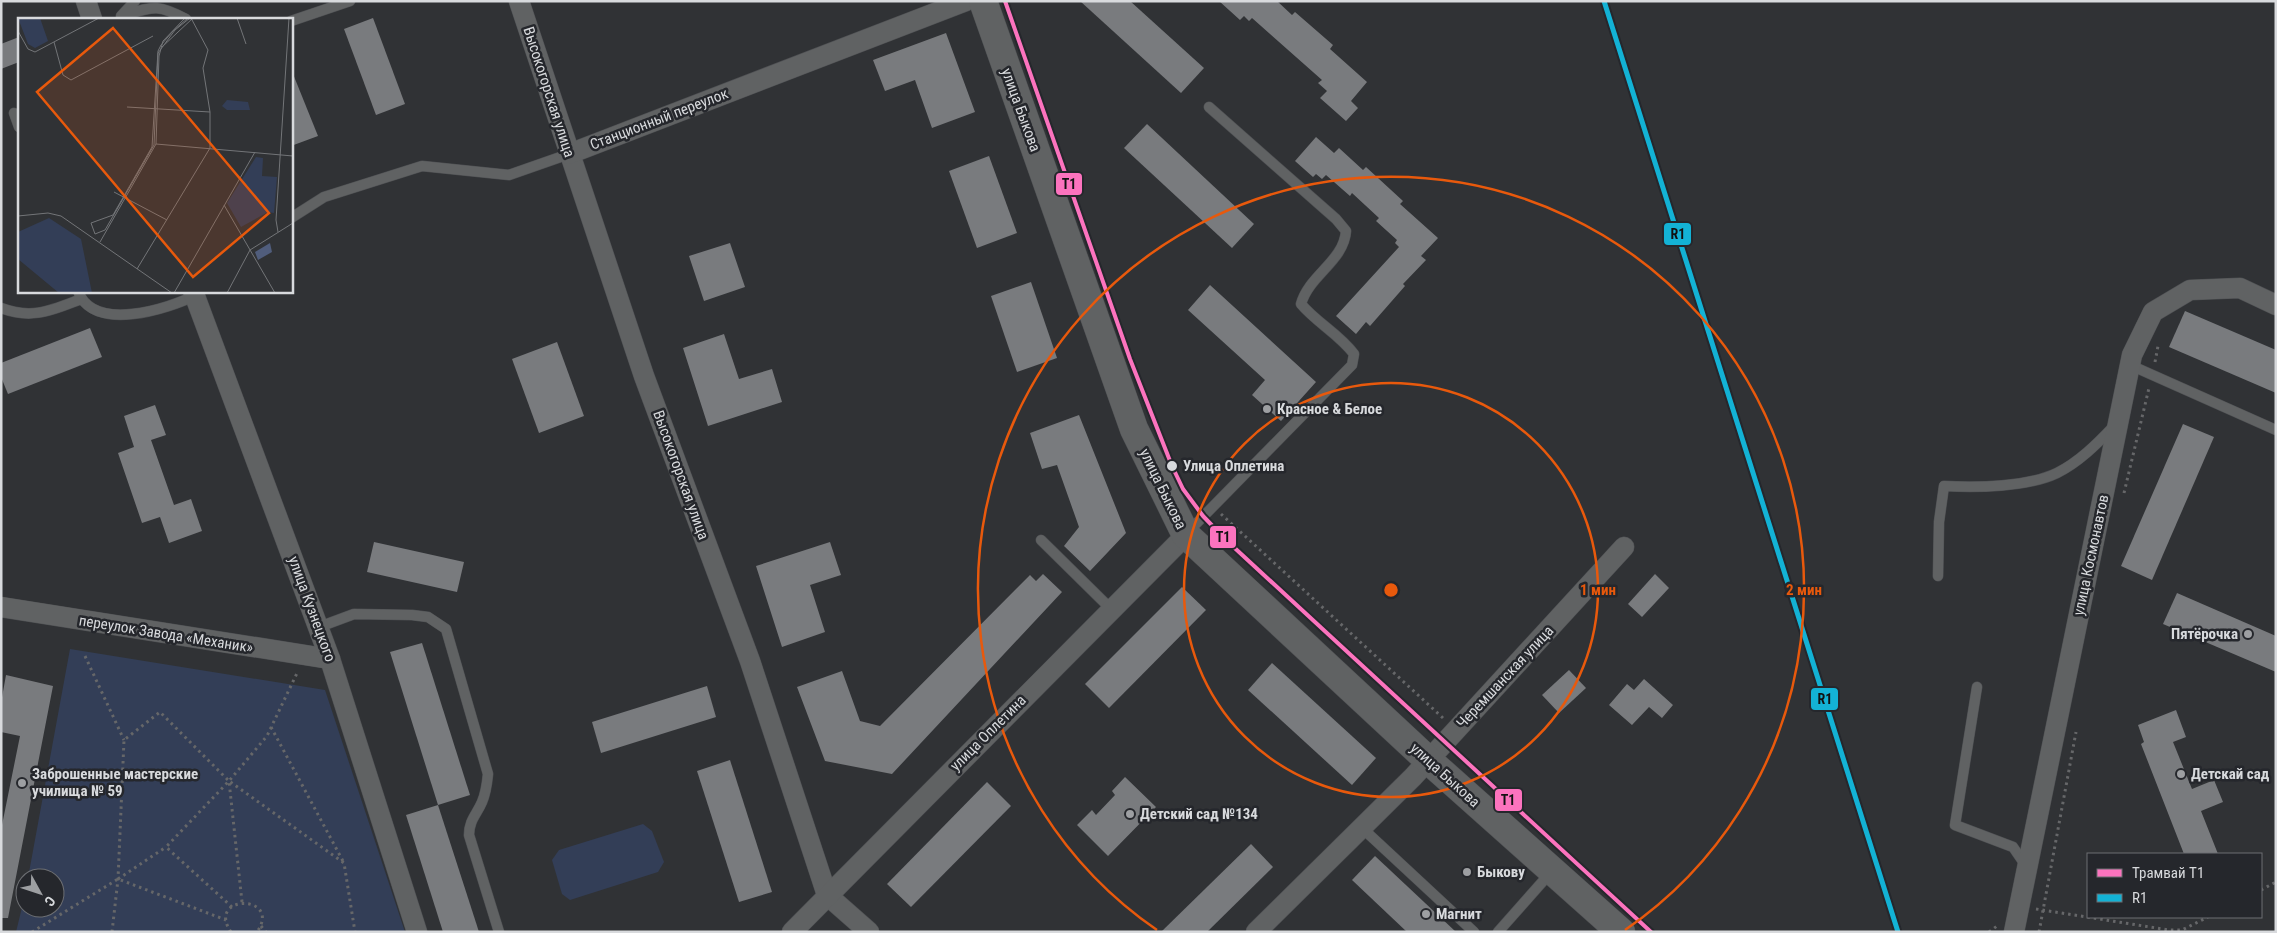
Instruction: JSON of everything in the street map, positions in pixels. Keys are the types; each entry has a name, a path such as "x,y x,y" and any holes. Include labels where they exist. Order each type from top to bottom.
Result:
{"street":[{"path":"86,1 92,18"},
{"name":"Высокогорская улица","path":"519,1 644,376 750,661 827,895"},
{"name":"Станционный переулок","path":"569,154 966,1"},
{"name":"улица Быкова","path":"983,1 1134,429 1186,535 1428,760 1621,932"},
{"name":"улица Космонавтов","path":"2014,932 2132,355 2153,312 2190,290 2240,288 2276,305"},
{"name":"улица Кузнецкого","path":"196,293 319,627 417,932"},
{"name":"улица Оплетина","path":"792,932 1186,535"},
{"name":"Черемшанская улица","path":"1256,932 1428,760 1624,547"},
{"name":"переулок Завода «Механик»","path":"1,607 330,659"},
{"path":"827,895 869,932"}],"lane":[{"path":"117,17 135,1"},
{"path":"292,21 350,1"},
{"path":"117,17 160,7 171,10 184,18"},
{"path":"1186,535 1352,365 1354,354 1344,342 1310,314 1301,304 1304,292 1345,245 1346,231 1336,219 1209,107"},
{"path":"14,114 18,124"},
{"name":"Станционный переулок","path":"292,217 324,197 422,166 509,175 569,154"},
{"path":"1,308 16,314 48,312 79,295 99,311 125,315 161,309 196,293"},
{"path":"2130,365 2276,430"},
{"path":"1938,576 1939,522 1944,486 2014,485 2057,473 2091,450 2118,422"},
{"path":"1041,540 1112,609"},
{"path":"319,627 354,614 412,614 428,617 446,629 488,774 482,803 469,825 469,835 499,932"},
{"path":"1977,687 1955,825 2013,847 2027,867"},
{"path":"1361,827 1474,932"},
{"path":"1498,932 1552,870"}],"path":[{"name":"улица Космонавтов","path":"2122,502 2160,341"},
{"path":"1221,514 1442,717 1454,732"},
{"path":"86,656 124,740 118,879 112,932"},
{"path":"32,932 166,847 229,781 267,736 300,667"},
{"path":"124,740 160,712 229,781 344,863"},
{"path":"2039,932 2077,726"},
{"path":"271,727 344,863 355,932"},
{"path":"229,781 242,902"},
{"path":"166,847 232,907"},
{"path":"118,879 226,920 232,932"},
{"path":"2262,889 2276,882"},
{"path":"226,920 232,907 242,902 248,902 258,909 262,920 257,932"},
{"path":"2019,907 2087,917"},
{"path":"2096,918 2181,931 2206,918"},
{"path":"261,926 266,932"}],"shaded area":[{"path":"70,649 325,690 405,932 16,932 19,918 65,918 65,868 30,868"},
{"path":"643,824 652,831 664,862 658,872 570,900 562,894 552,860 559,850"}],"building":[{"path":"1080,1 1130,1 1204,68 1181,93"},
{"path":"1219,1 1277,1 1292,15 1295,12 1333,45 1330,49 1367,82 1351,101 1358,108 1346,121 1320,98 1327,91 1318,83 1322,80 1252,18 1249,21 1244,16 1240,20"},
{"path":"373,18 405,104 376,115 344,29"},
{"path":"946,33 975,112 932,128 915,80 885,91 873,60"},
{"path":"18,37 18,62 1,69 1,44"},
{"path":"292,71 318,136 292,146"},
{"path":"1147,124 1254,224 1232,248 1124,148"},
{"path":"1316,137 1334,153 1339,148 1363,170 1366,167 1403,201 1400,204 1438,238 1421,256 1426,260 1403,284 1405,286 1370,326 1366,322 1356,334 1336,316 1399,247 1395,243 1397,240 1376,221 1379,218 1352,193 1350,196 1326,175 1322,179 1316,174 1313,177 1295,161"},
{"path":"989,156 1017,233 977,248 949,171"},
{"path":"730,243 745,287 704,301 689,256"},
{"path":"1031,282 1057,358 1017,372 991,296"},
{"path":"1210,285 1316,382 1281,421 1252,395 1265,380 1188,310"},
{"path":"2185,311 2276,350 2276,393 2169,347"},
{"path":"90,328 102,357 8,394 1,377 1,363"},
{"path":"724,334 739,379 772,369 782,402 708,426 683,348"},
{"path":"557,342 584,416 539,433 512,359"},
{"path":"155,405 166,435 151,440 174,505 191,499 202,531 169,543 160,517 142,523 118,453 134,447 124,416"},
{"path":"1079,415 1126,533 1090,571 1064,546 1079,527 1057,465 1042,469 1030,433"},
{"path":"2183,424 2214,437 2152,580 2121,566"},
{"path":"374,542 464,562 457,592 367,572"},
{"path":"830,542 841,575 810,585 825,632 782,647 756,566"},
{"path":"1043,574 1062,592 892,774 825,761 797,687 842,671 860,721 880,726 1030,575 1036,581"},
{"path":"1655,574 1669,588 1642,617 1628,604"},
{"path":"1182,587 1206,610 1109,708 1085,684"},
{"path":"2177,593 2276,636 2276,672 2163,624"},
{"path":"422,643 470,795 438,805 390,652"},
{"path":"1272,663 1376,758 1352,785 1248,690"},
{"path":"1569,670 1586,688 1559,713 1542,695"},
{"name":"Заброшенные мастерские училища № 59","path":"6,675 53,686 18,868 15,868 15,882 8,918 1,918 1,830 20,736 1,732 1,703"},
{"path":"1644,679 1673,705 1662,718 1649,707 1632,725 1609,705 1627,684 1634,690"},
{"path":"707,686 716,717 601,753 592,722"},
{"path":"2176,710 2186,737 2173,742 2192,789 2214,780 2223,802 2201,811 2218,853 2184,853 2141,744 2144,742 2138,725"},
{"path":"730,760 772,892 739,902 697,771"},
{"path":"1125,777 1156,807 1108,856 1077,825 1092,810 1096,815 1115,795 1112,791"},
{"path":"987,782 1011,806 911,907 887,884"},
{"path":"438,805 479,932 443,932 406,815"},
{"path":"1251,844 1273,867 1207,932 1161,932"},
{"path":"1375,856 1456,932 1407,932 1352,880"}],"tram line":[{"name":"T1","path":"1005,1 1130,359 1172,466 1183,489 1203,516 1226,540 1651,932"}],"transit line":[{"name":"R1","path":"1604,1 1898,932"}],"place":[{"name":"Красное & Белое","path":"1267,409"},
{"name":"Улица Оплетина","path":"1172,466"},
{"name":"Пятёрочка","path":"2248,634"},
{"name":"Детскай сад","path":"2181,774"},
{"name":"Заброшенные мастерские училища № 59","path":"22,783"},
{"name":"Детский сад №134","path":"1130,814"},
{"name":"Быкову","path":"1467,872"},
{"name":"Магнит","path":"1426,914"}]}
